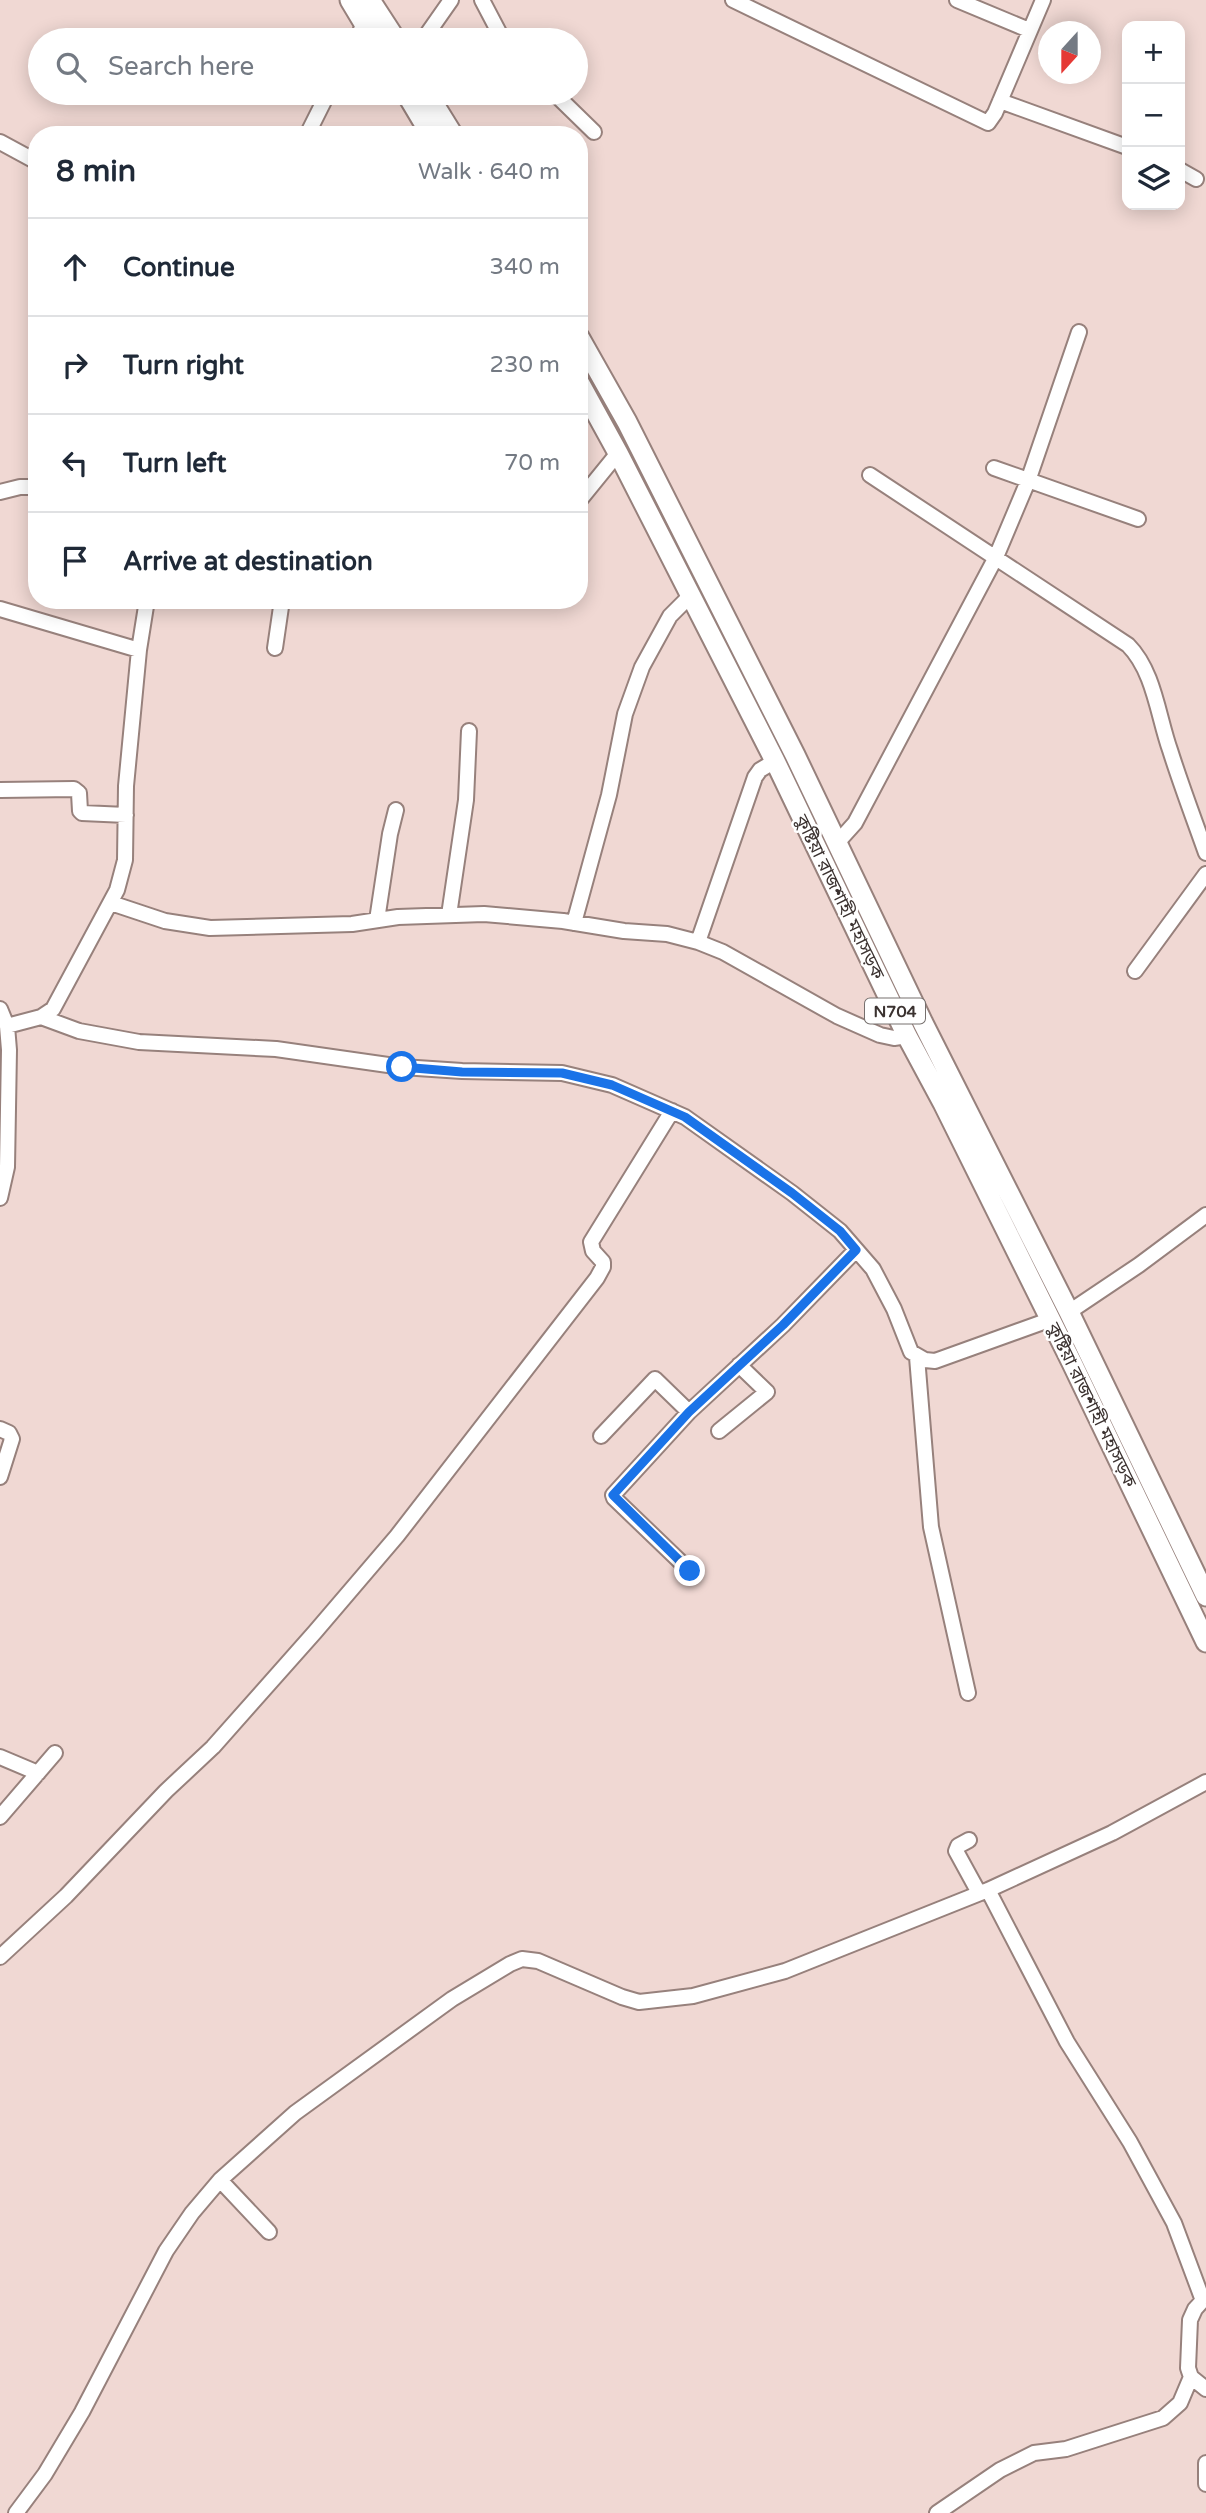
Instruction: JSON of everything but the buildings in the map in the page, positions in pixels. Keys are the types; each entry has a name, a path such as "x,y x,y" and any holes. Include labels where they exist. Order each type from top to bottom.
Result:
{"highway":[{"path":"349,0 362,28"},
{"path":"370,0 388,28"},
{"path":"416,105 431,122"},
{"name":"কুষ্টিয়া রাজশাহী মহাসড়ক","path":"588,353 627,422 815,798 923,1023 1069,1312 1080,1358 1206,1642"},
{"name":"কুষ্টিয়া রাজশাহী মহাসড়ক","path":"588,398 775,761 906,1036 943,1103 1049,1320 1080,1358 1198,1562 1206,1597"},
{"path":"606,430 627,422"},
{"path":"797,806 815,798"}],"street":[{"path":"432,28 452,0"},
{"path":"482,0 495,28"},
{"path":"733,0 988,123 1000,102 1043,0"},
{"path":"957,0 1029,30"},
{"path":"1000,102 1122,145"},
{"path":"312,126 322,105"},
{"path":"566,105 588,126"},
{"path":"588,126 594,132"},
{"path":"0,142 28,157"},
{"path":"1185,173 1196,179"},
{"path":"837,843 855,823 996,557 1028,481 1079,332"},
{"path":"588,490 618,453"},
{"path":"994,468 1138,519"},
{"path":"870,475 1128,645 1136,653 1144,665 1169,749 1206,853"},
{"path":"0,492 28,487"},
{"path":"574,923 609,794 625,714 642,667 670,616 690,596"},
{"path":"0,609 139,650"},
{"path":"7,1026 41,1017 53,1009 117,890 125,860 127,772 146,609"},
{"path":"275,648 281,609"},
{"path":"449,915 466,800 469,731"},
{"path":"698,942 753,782 760,770 775,761"},
{"path":"0,790 74,789 79,793 82,813 126,814"},
{"path":"377,920 396,810"},
{"path":"1135,971 1206,874"},
{"path":"111,903 165,921 210,928 352,924 398,917 484,914 667,934 698,942 751,966 837,1016 880,1035 894,1038 906,1036"},
{"path":"0,1009 7,1026 9,1050 7,1167 0,1198"},
{"path":"41,1017 79,1031 139,1042 276,1049 402,1067 462,1072 562,1073 612,1085 685,1117 792,1193 840,1231 873,1269 894,1309 911,1352 917,1357 934,1361 1049,1320"},
{"path":"0,1957 66,1896 166,1791 214,1747 405,1526 597,1278 603,1262 593,1251 591,1242 672,1111"},
{"path":"1069,1312 1139,1265 1206,1214"},
{"path":"690,1571 613,1495 689,1412 856,1250"},
{"path":"917,1357 931,1527 968,1693"},
{"path":"719,1431 767,1392 739,1366"},
{"path":"601,1436 655,1379 689,1412"},
{"path":"0,1429 9,1433 12,1439 0,1477"},
{"path":"0,1817 55,1753"},
{"path":"0,1757 38,1773"},
{"path":"16,2513 45,2474 82,2412 166,2251 192,2213 220,2180 304,2106 452,1999 522,1959 538,1961 639,2002 692,1996 785,1971 983,1891 1112,1833 1206,1782"},
{"path":"969,1840 957,1846 956,1851 983,1891 1067,2042 1130,2142 1174,2223 1204,2297 1190,2320 1188,2368 1191,2377 1206,2389"},
{"path":"220,2180 269,2232"},
{"path":"937,2513 1000,2470 1034,2453 1066,2449 1163,2418 1181,2403 1191,2377"},
{"path":"1206,2463 1206,2484"}],"route":[{"path":"402,1067 462,1072 562,1073 612,1085 685,1117 792,1193 840,1231 856,1250 783,1325 689,1412 615,1491 614,1498 690,1571"}]}
